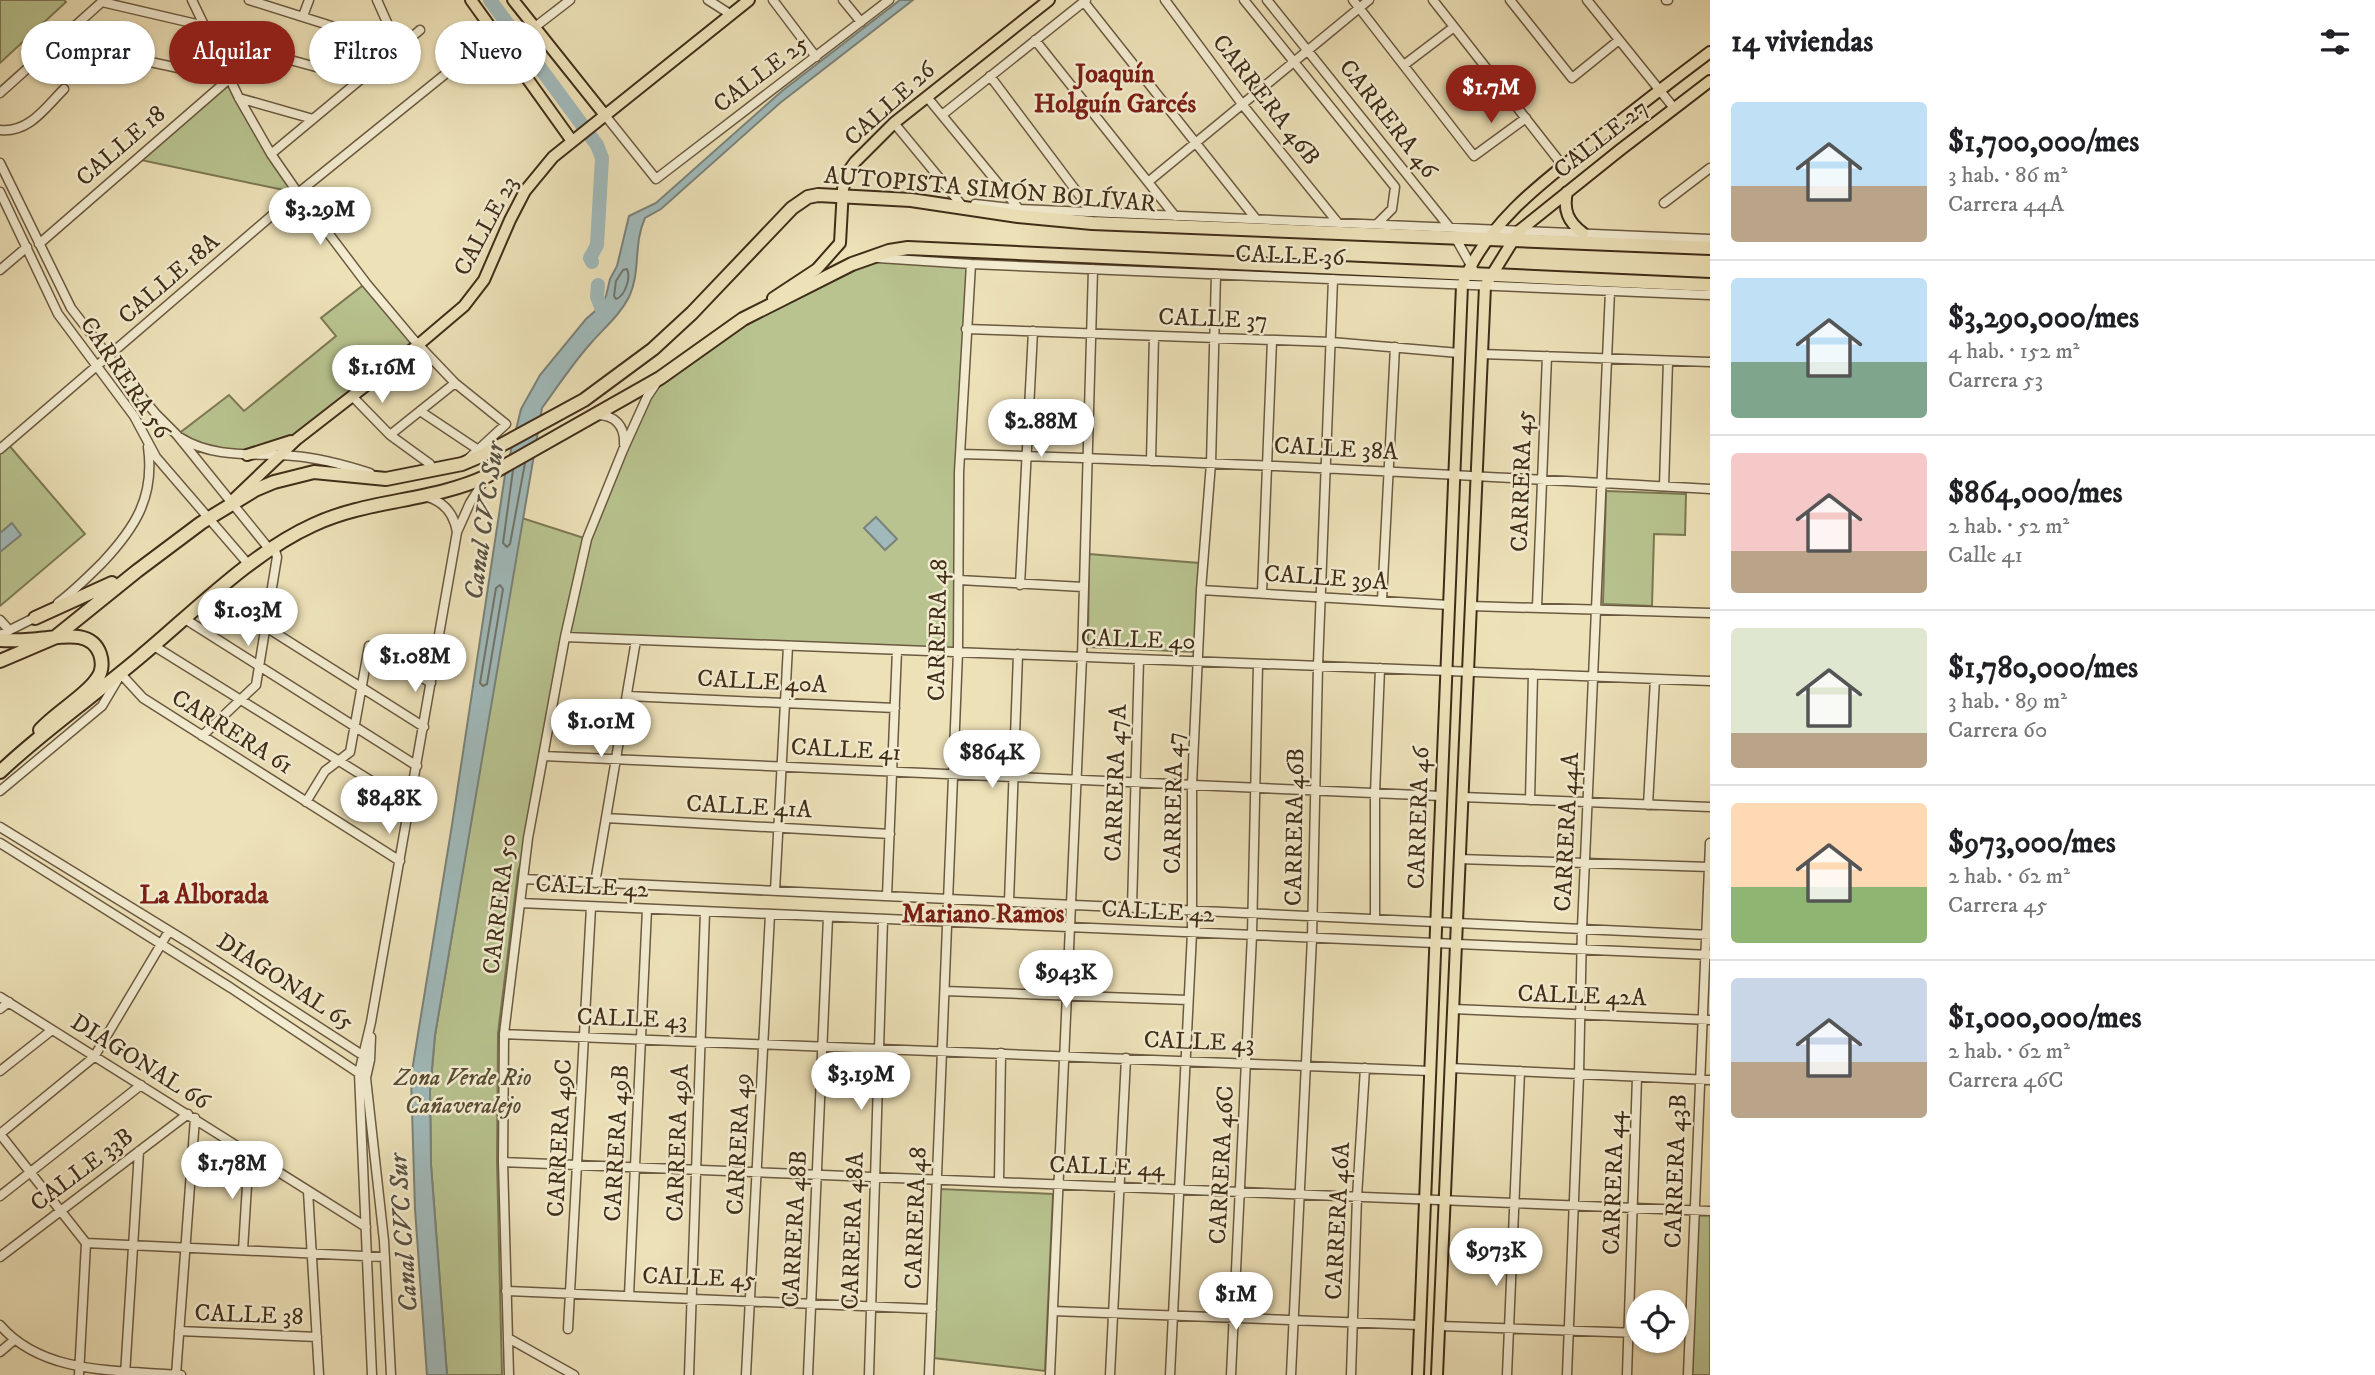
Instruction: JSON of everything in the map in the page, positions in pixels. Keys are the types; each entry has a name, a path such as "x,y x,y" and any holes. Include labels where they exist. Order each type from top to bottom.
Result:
{"highway":[{"name":"AUTOPISTA SIMÓN BOLÍVAR","path":"0,661 54,638 208,518 274,482 314,472 386,479 462,464 584,400 653,349 692,313 792,208 808,197 843,195 911,200 1018,216 1092,223 1297,226 1516,235 1710,248"},
{"path":"16,756 121,674 249,565 298,532 360,508 457,488 492,473 660,378 743,319 852,264 889,251 908,248 1379,275 1710,285"},
{"path":"35,618 137,571"},
{"path":"0,772 52,717 94,683 100,673 101,657 91,642 82,638 68,635 54,638 3,635"}],"main road":[{"path":"471,0 486,21"},
{"path":"513,0 530,21"},
{"name":"CALLE 23","path":"232,503 297,439 464,306 476,292 491,266 525,191 543,167 575,138 748,0"},
{"name":"CALLE 26","path":"743,319 817,269 840,243 847,173 855,162 894,123 1049,0"},
{"path":"546,42 601,117"},
{"name":"CALLE 27","path":"1492,234 1516,206 1563,166 1710,52"},
{"name":"CALLE 27","path":"1516,235 1710,81"},
{"path":"533,84 575,138"},
{"path":"1567,192 1567,215 1573,225 1583,233"},
{"path":"824,195 835,202 843,213"},
{"name":"CARRERA 46","path":"1418,1375 1459,353 1475,277 1492,234"},
{"name":"CARRERA 46","path":"1437,1375 1480,354 1475,277 1516,235"},
{"path":"247,455 297,439"}],"street":[{"path":"192,0 202,21"},
{"path":"249,0 318,21"},
{"path":"303,16 309,0"},
{"path":"377,0 386,21"},
{"path":"543,21 570,0"},
{"path":"708,0 730,14"},
{"path":"773,0 816,57"},
{"path":"843,0 861,22"},
{"name":"CALLE 25","path":"601,117 656,179 889,0"},
{"name":"CARRERA 46B","path":"1165,0 1242,104 1338,223"},
{"path":"1244,0 1395,187 1392,209 1377,224"},
{"name":"CARRERA 46","path":"1267,0 1452,233 1475,277"},
{"path":"1353,0 1474,156 1525,118"},
{"path":"1148,182 1369,0"},
{"path":"1433,0 1563,166"},
{"path":"1510,0 1572,78 1619,40"},
{"path":"1587,0 1674,108"},
{"path":"81,21 103,1 185,21"},
{"path":"1085,1 1256,219"},
{"name":"CALLE 26","path":"942,115 1085,1"},
{"path":"1404,65 1454,27"},
{"path":"1035,40 1175,216"},
{"path":"0,93 21,75"},
{"path":"990,76 1092,212"},
{"name":"CALLE 18A","path":"0,449 298,193 435,82"},
{"name":"CALLE 18","path":"39,244 223,84"},
{"path":"232,84 271,154 366,283 418,345 455,383 506,424 462,464"},
{"path":"271,154 354,84"},
{"path":"0,130 18,130 32,122 64,89"},
{"path":"927,97 1018,209"},
{"path":"239,98 313,119"},
{"path":"894,123 960,203"},
{"name":"CARRERA 56","path":"0,163 71,308 156,414 177,435 272,548"},
{"path":"1664,203 1710,168"},
{"name":"CARRERA 56","path":"0,192 58,314 134,416 147,444 249,565"},
{"name":"CALLE 36","path":"911,200 1018,209 1256,219 1297,226 1377,224 1452,233"},
{"path":"1516,235 1583,233 1710,239"},
{"path":"0,270 27,247"},
{"name":"CALLE 36","path":"868,259 1333,279 1379,275"},
{"name":"CARRERA 48","path":"929,1375 958,652 960,454 971,264"},
{"path":"1050,1375 1082,657 1093,269"},
{"name":"CARRERA 47","path":"1170,1375 1192,933 1192,785 1201,590 1211,463 1216,274"},
{"path":"1475,277 1611,291 1710,295"},
{"name":"CARRERA 46B","path":"1291,1375 1312,938 1318,666 1333,279"},
{"name":"CARRERA 44A","path":"1567,1375 1579,1074 1581,928 1611,291"},
{"name":"CALLE 37","path":"966,329 1332,342 1459,353"},
{"path":"1020,585 1033,331"},
{"path":"1150,461 1154,335"},
{"path":"1262,593 1272,340"},
{"path":"1381,600 1395,347"},
{"path":"1480,354 1710,362"},
{"name":"CARRERA 45","path":"1537,607 1547,356"},
{"path":"1664,486 1668,361"},
{"name":"CARRERA 50","path":"509,1375 503,1161 505,1034 523,879 565,637 587,539 623,450 652,388 660,378"},
{"path":"390,435 455,383"},
{"path":"352,396 390,435 430,464 432,470"},
{"path":"420,411 477,449"},
{"path":"594,415 610,416 621,426 624,434 623,450"},
{"name":"CARRERA 56","path":"177,435 196,445 247,455 294,456 329,462 386,479"},
{"path":"0,620 3,635 61,601 85,580 129,532 139,515 148,486 147,444"},
{"name":"CALLE 38A","path":"960,454 1267,465 1710,489"},
{"path":"372,1375 363,1075 457,532 470,503 492,473"},
{"path":"423,496 440,502 447,508 457,532"},
{"path":"202,736 256,685 277,557 272,548"},
{"path":"959,580 1083,587"},
{"name":"CALLE 39A","path":"1201,590 1449,605"},
{"path":"1470,606 1710,613"},
{"path":"236,608 424,727"},
{"path":"185,619 417,766"},
{"name":"CALLE 40","path":"565,637 1710,681"},
{"path":"595,883 636,640"},
{"path":"154,646 410,805"},
{"path":"306,802 325,771 350,752 369,646 431,683"},
{"path":"775,891 788,646"},
{"path":"887,896 897,650"},
{"path":"1009,902 1018,654"},
{"name":"CARRERA 47A","path":"1132,907 1139,659"},
{"name":"CARRERA 46C","path":"1231,1375 1252,935 1258,664"},
{"path":"1375,918 1375,793 1380,668"},
{"path":"0,791 102,706 121,674"},
{"name":"CARRERA 61","path":"121,674 143,698 400,861"},
{"path":"1530,800 1533,674"},
{"path":"1648,805 1655,679"},
{"name":"CALLE 40A","path":"627,696 895,708"},
{"name":"CALLE 41","path":"543,756 1441,796"},
{"path":"1462,797 1710,807"},
{"name":"CALLE 41A","path":"606,818 890,834"},
{"name":"DIAGONAL 65","path":"0,827 169,931 366,1058"},
{"name":"CARRERA 43B","path":"1689,1336 1700,1080 1706,1020 1710,842"},
{"name":"DIAGONAL 65","path":"0,843 363,1075"},
{"path":"1459,859 1709,867"},
{"name":"CALLE 42","path":"523,879 1708,935"},
{"name":"CALLE 42","path":"520,903 1707,955"},
{"name":"CARRERA 49C","path":"568,1329 591,906"},
{"name":"CARRERA 49B","path":"629,1295 647,909"},
{"name":"CARRERA 49A","path":"689,1375 705,912"},
{"name":"CARRERA 49","path":"746,1375 770,914"},
{"name":"CARRERA 48B","path":"808,1375 828,917"},
{"path":"144,933 150,931 149,919"},
{"name":"CARRERA 48A","path":"869,1375 883,919"},
{"path":"76,1371 86,1242 0,1134 94,1057 169,931"},
{"path":"944,990 1188,1000"},
{"name":"DIAGONAL 66","path":"0,997 366,1227"},
{"path":"0,1009 9,1002"},
{"name":"CALLE 42A","path":"1453,1009 1706,1020"},
{"path":"0,1071 52,1030"},
{"name":"CALLE 43","path":"505,1034 1430,1071"},
{"path":"999,1182 1002,1053"},
{"path":"1110,1375 1126,1058"},
{"name":"CARRERA 46A","path":"1351,1375 1357,1197 1365,1068"},
{"path":"1450,1068 1710,1080"},
{"path":"1507,1375 1520,1071"},
{"path":"363,1075 385,1257 391,1375"},
{"name":"CARRERA 44","path":"1633,1290 1637,1077"},
{"path":"0,1196 141,1085"},
{"path":"0,1325 13,1341 38,1358 76,1371 178,1375 191,1116"},
{"name":"CALLE 33B","path":"0,1257 139,1151 191,1116"},
{"path":"125,1373 139,1151"},
{"path":"243,1250 249,1153"},
{"name":"CALLE 44","path":"503,1161 1710,1211"},
{"path":"308,1191 319,1375"},
{"path":"86,1242 385,1257"},
{"name":"CALLE 45","path":"506,1290 932,1308"},
{"path":"1053,1311 1420,1325"},
{"path":"1440,1326 1626,1333"},
{"name":"CALLE 38","path":"179,1331 317,1337"},
{"path":"508,1338 574,1375"},
{"path":"0,1352 13,1341"},
{"name":"CARRERA 44","path":"1627,1375 1630,1353"},
{"name":"CARRERA 43B","path":"1688,1375 1689,1353"}],"green space":[{"path":"0,0 66,2 45,21 21,21 21,44 0,63"},
{"path":"223,84 232,84 298,193 136,159"},
{"name":"Zona Verde Rio Cañaveralejo","path":"868,259 971,264 966,329 958,652 564,637 528,838 518,872 498,1033 497,1161 502,1375 447,1375 431,1165 430,1091 435,1035 522,518 587,539 652,388 729,330"},
{"path":"366,283 418,345 278,456 229,453 177,435 229,395 244,411 336,336 321,318"},
{"path":"7,443 85,534 0,606 0,449"},
{"path":"1606,491 1686,494 1685,535 1654,534 1652,606 1603,604"},
{"path":"1089,554 1199,563 1194,652 1088,647"},
{"path":"940,1189 1053,1194 1045,1371 934,1358"},
{"path":"1694,1211 1710,1211 1710,1375 1688,1375"}],"water":[{"path":"900,0 913,0 780,103 661,209 645,218 639,238 635,278 629,297 616,316 578,358 542,408 435,1035 430,1091 431,1165 447,1375 427,1375 415,1209 411,1077 505,475 521,409 540,375 586,319 601,306 617,266 629,216 656,203 782,91"},
{"path":"876,517 897,539 885,550 864,528"},
{"path":"12,523 21,535 0,552 0,533"}],"waterway":[{"path":"490,0 597,145 602,158 597,245 590,258 592,262"},
{"path":"598,285 597,297 603,312"}],"district":[{"name":"Joaquín Holguín Garcés","path":"1115,88"},
{"name":"La Alborada","path":"204,895"},
{"name":"Mariano Ramos","path":"983,914"}],"water label":[{"name":"Canal CVC Sur","path":"485,521"},
{"name":"Canal CVC Sur","path":"404,1233"}]}
